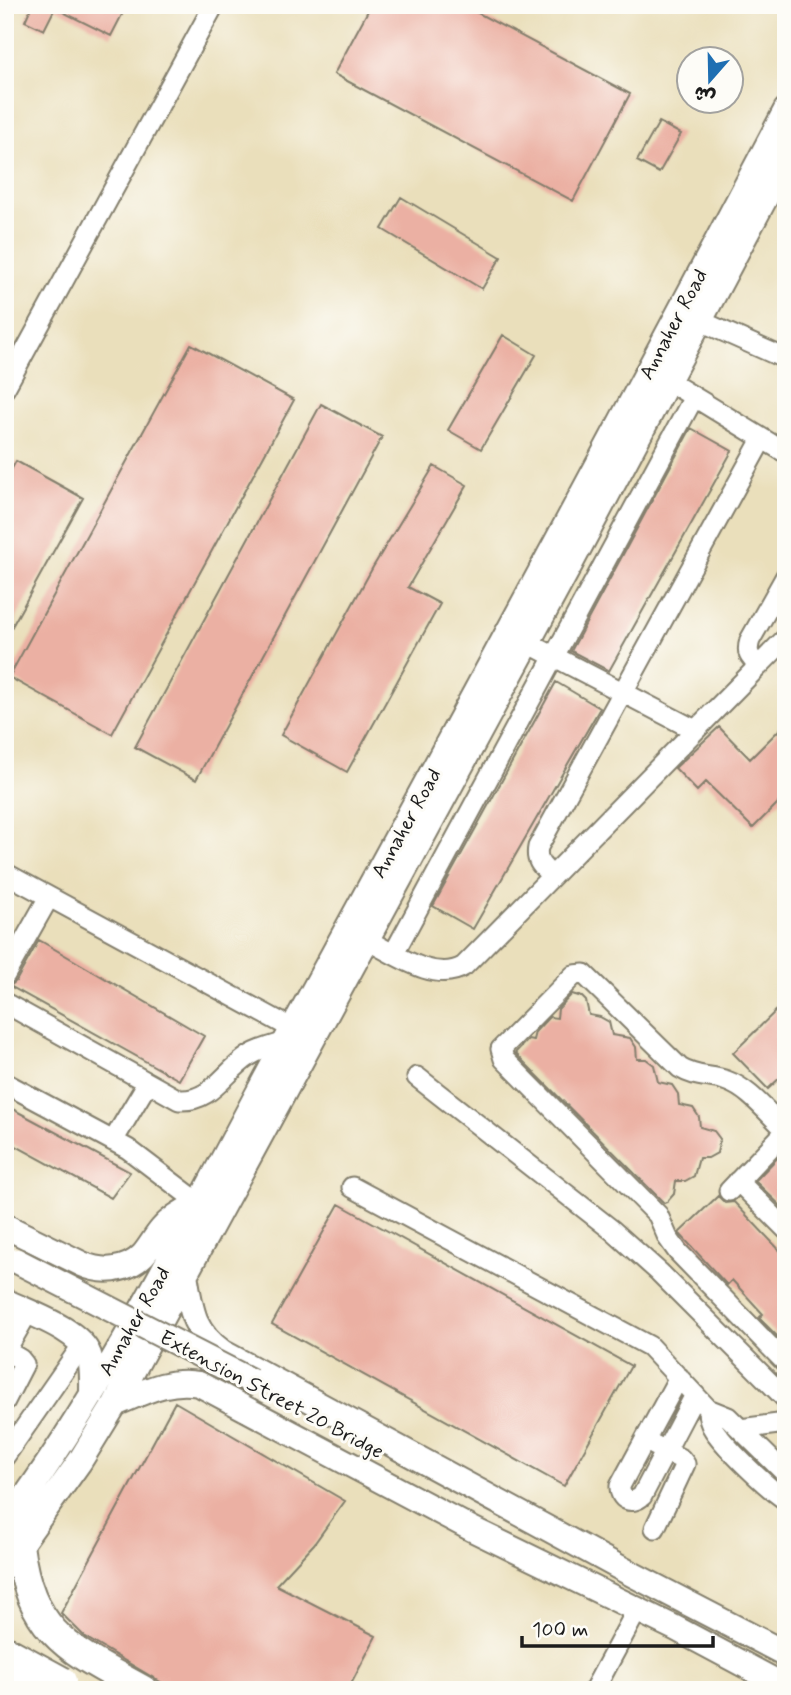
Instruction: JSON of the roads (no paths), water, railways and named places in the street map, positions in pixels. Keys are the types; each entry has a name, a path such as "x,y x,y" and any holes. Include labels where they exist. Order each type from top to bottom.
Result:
{"highway":[{"path":"10,1545 34,1604 52,1631 75,1653 143,1690"},
{"path":"5,1650 78,1690"},
{"path":"29,1690 40,1673 50,1664 75,1653"},
{"path":"5,1672 37,1690"}],"main road":[{"name":"Annaher Road","path":"103,1399 186,1274 668,381 690,316 786,110"},
{"name":"Annaher Road","path":"10,1545 80,1461 103,1399 199,1203 289,1036 690,316 786,159"},
{"path":"5,1226 90,1268 109,1270 136,1261 173,1218 199,1203"},
{"name":"Extension Street 20 Bridge","path":"10,1264 502,1517 527,1525 540,1525"},
{"path":"186,1274 191,1311 196,1324 202,1335 222,1352 658,1589 786,1654"},
{"path":"5,1301 67,1332 83,1344 103,1399 174,1382 199,1384 520,1553 675,1628 786,1687"},
{"name":"Extension Street 20 Bridge","path":"248,1387 509,1537 520,1553"},
{"path":"637,1610 645,1593 658,1589"}],"street":[{"path":"5,388 214,5"},
{"path":"690,316 786,359"},
{"path":"668,381 786,453"},
{"path":"394,953 694,397"},
{"path":"552,876 538,863 537,847 762,439"},
{"path":"759,665 749,657 747,649 786,576"},
{"path":"367,940 429,971 447,973 464,966 786,638"},
{"path":"528,643 695,730"},
{"path":"5,873 289,1036"},
{"path":"5,975 49,897"},
{"path":"786,1229 733,1186 786,1131 736,1084 719,1078 695,1076 681,1068 584,974 574,975 501,1049 504,1059 658,1214 668,1238 678,1252 786,1363"},
{"path":"5,1003 179,1100 191,1101 203,1096 249,1056 289,1036"},
{"path":"417,1077 612,1230 659,1272 786,1399"},
{"path":"5,1083 113,1141 145,1161 199,1203"},
{"path":"113,1141 147,1084"},
{"path":"352,1187 649,1346 701,1402 716,1433 762,1482 786,1500"},
{"path":"5,1401 24,1367 22,1361 6,1351 28,1312"},
{"path":"5,1456 83,1344"},
{"path":"679,1377 620,1486 620,1494 626,1500 633,1501 642,1496 665,1451 701,1402"},
{"path":"701,1402 722,1413 786,1474"},
{"path":"740,1429 786,1423"},
{"path":"645,1440 684,1461 685,1468 655,1528"},
{"path":"594,1690 637,1610"}]}
